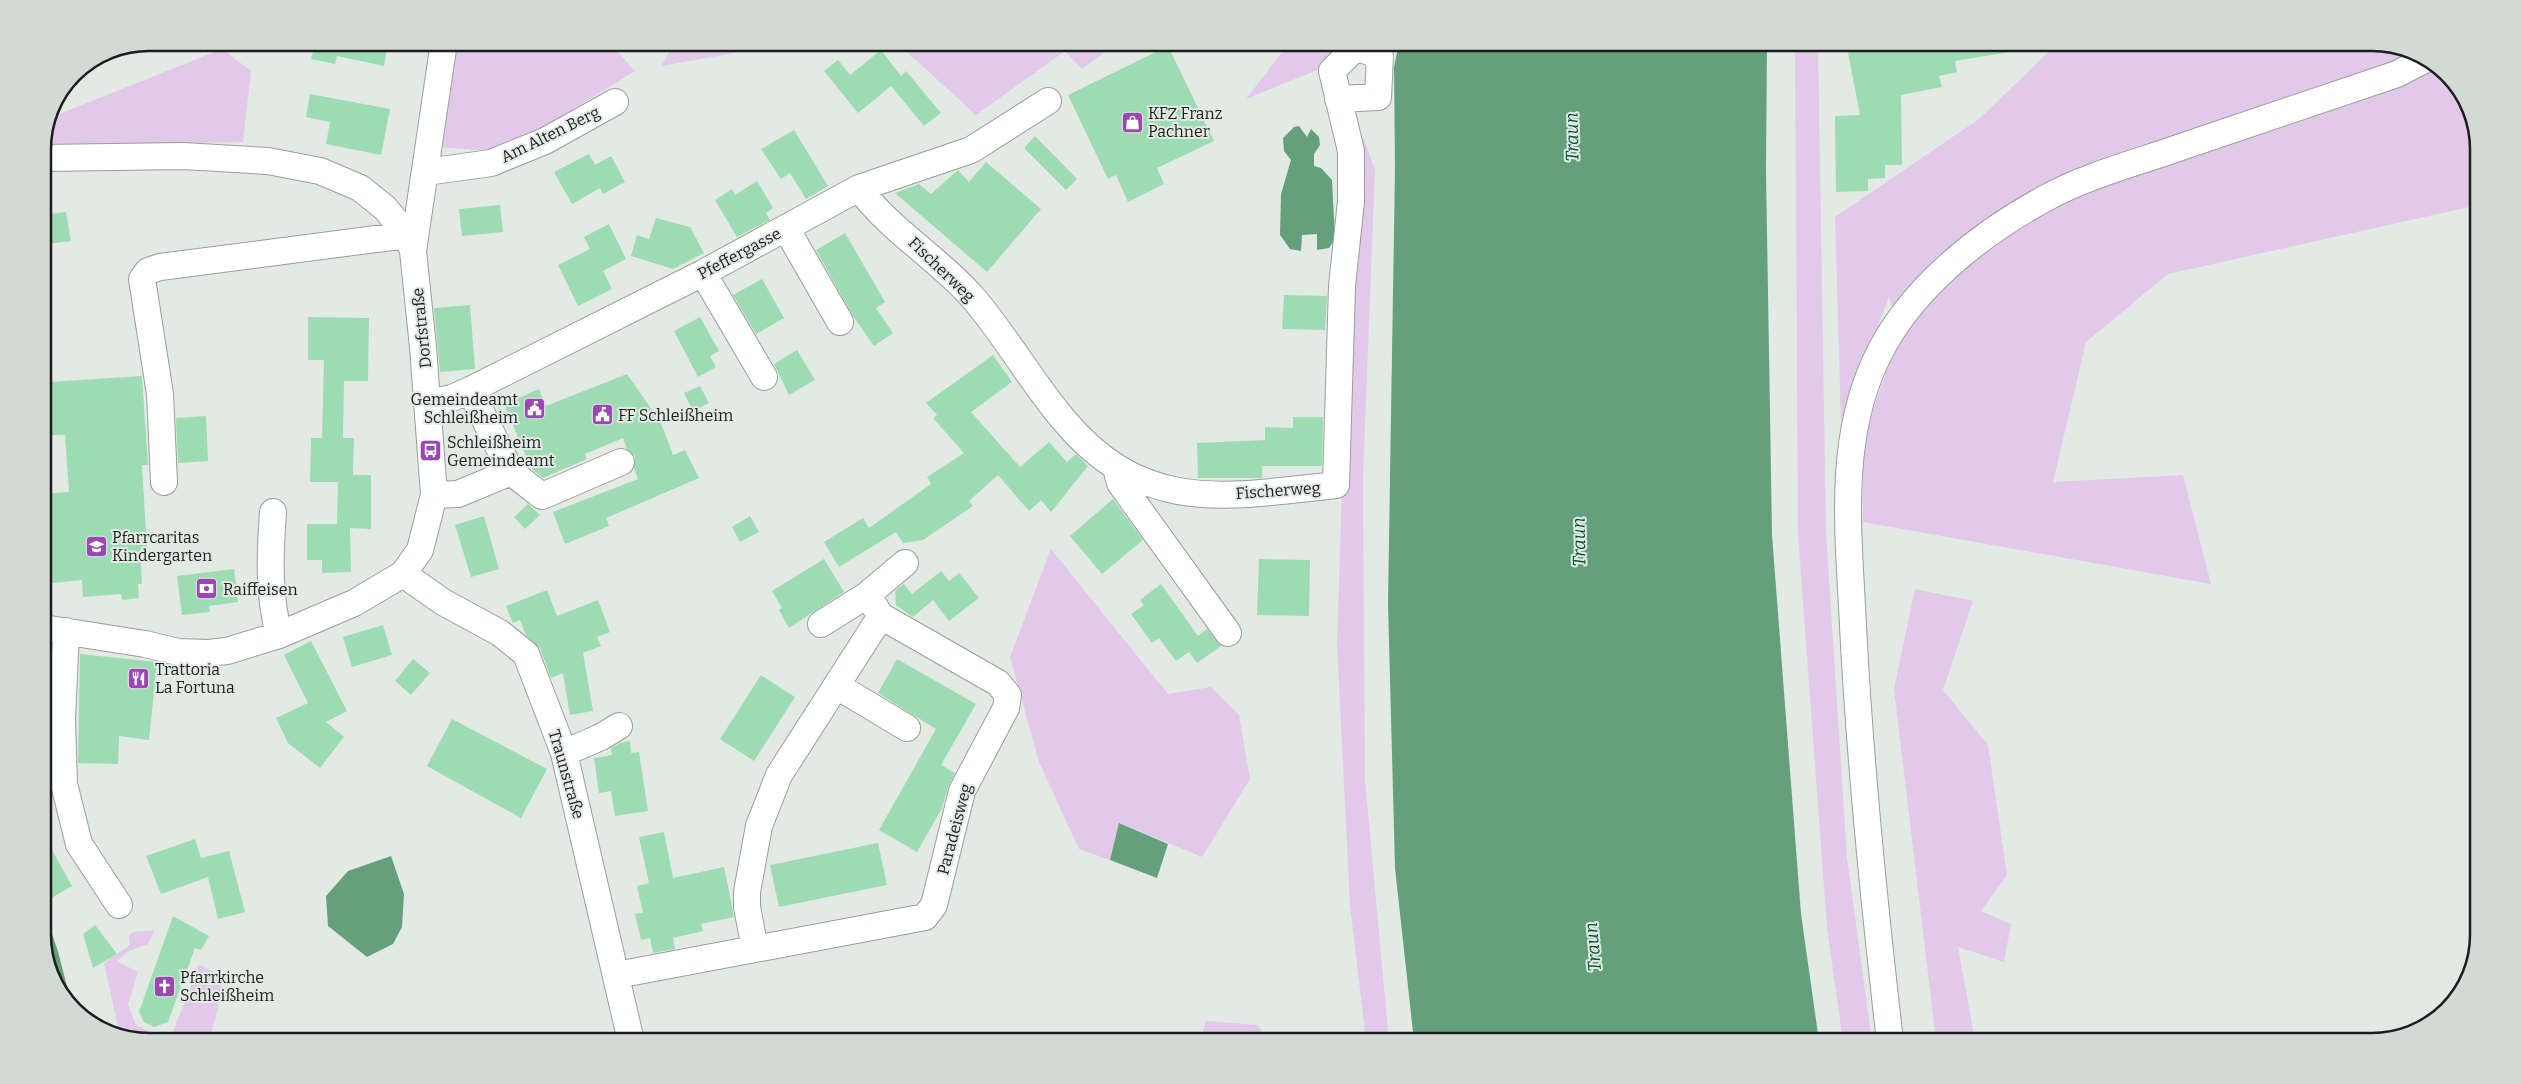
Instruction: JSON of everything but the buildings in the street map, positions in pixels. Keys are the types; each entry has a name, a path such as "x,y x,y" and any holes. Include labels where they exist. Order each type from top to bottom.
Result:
{"street":[{"path":"410,243 426,172 443,51"},
{"path":"1889,1033 1870,870 1858,728 1847,499 1851,442 1865,385 1885,341 1900,319 1951,265 1984,238 2048,197 2118,169 2397,74 2418,63"},
{"name":"Fischerweg","path":"859,188 878,210 963,286 983,309 1063,419 1082,440 1116,468 1148,484 1169,491 1196,494 1278,491 1336,485 1342,286 1351,201 1351,151 1338,99"},
{"name":"Pfeffergasse","path":"428,403 452,398 470,390 703,273 859,188 971,150 1048,101"},
{"name":"Am Alten Berg","path":"426,172 491,163 545,140 615,102"},
{"path":"51,158 183,156 268,161 320,171 360,188 386,208 410,243"},
{"path":"786,228 840,322"},
{"path":"164,482 160,394 142,279 148,271 160,267 410,243"},
{"name":"Dorfstraße","path":"54,629 178,652 227,651 279,635 354,604 403,574 420,550 434,495 428,403 410,243"},
{"path":"703,273 764,377"},
{"path":"470,390 511,472 542,496 621,462"},
{"name":"Fischerweg","path":"1116,468 1120,483 1228,633"},
{"path":"434,495 458,494 511,472"},
{"path":"273,512 269,566 272,608 279,635"},
{"path":"754,948 747,907 747,892 759,826 779,775 837,686 874,606 905,563"},
{"name":"Traunstraße","path":"403,574 443,602 500,633 526,654 564,753 629,1033"},
{"path":"821,624 874,606"},
{"name":"Paradeisweg","path":"617,975 925,917 934,905 962,791 1006,708 1008,695 998,683 874,606"},
{"path":"54,629 62,720 64,784 79,844 118,905"},
{"path":"837,686 907,728"},
{"path":"564,753 601,737 619,726"}],"shaded area":[{"path":"217,51 225,51 251,71 243,142 51,145 58,114"},
{"path":"442,51 617,51 635,71 503,152 426,146"},
{"path":"670,51 746,51 661,66"},
{"path":"906,51 1065,51 976,115"},
{"path":"1065,51 1106,51 1082,69"},
{"path":"1283,51 1337,51 1327,66 1246,99"},
{"path":"1795,51 1818,51 1826,532 1847,858 1871,1033 1842,1033 1827,928 1798,535"},
{"path":"2050,51 2378,51 2391,53 2421,64 2445,85 2460,106 2465,118 2470,143 2470,207 2168,274 2086,342 2053,482 2183,475 2211,584 1863,522 1863,439 1901,329 1889,297 1841,423 1835,217 1979,119"},
{"path":"1364,139 1375,170 1363,478 1365,780 1388,1033 1365,1033 1350,905 1337,645 1353,141"},
{"path":"1051,549 1168,694 1211,687 1239,715 1250,779 1202,857 1120,823 1110,860 1079,849 1039,762 1010,657"},
{"path":"1915,589 1973,601 1943,690 1988,745 2007,875 1981,911 2011,924 2004,962 1958,947 1974,1033 1935,1033 1894,689"},
{"path":"155,930 148,944 129,951 117,961 138,972 128,1004 136,1025 155,1033 130,1031 118,1027 104,963 130,945 129,936 133,932"},
{"path":"199,965 222,976 218,1009 211,1033 173,1033"},
{"path":"1206,1021 1258,1025 1262,1033 1202,1033"}],"water":[{"name":"Traun","path":"1397,51 1767,51 1766,171 1772,535 1801,914 1818,1033 1413,1033 1395,868 1388,603 1395,168 1394,67"},
{"path":"1299,126 1307,137 1311,129 1319,137 1320,145 1314,154 1314,166 1321,168 1332,180 1335,239 1329,248 1317,250 1317,234 1302,235 1301,251 1290,249 1280,235 1281,194 1291,160 1284,151 1283,138 1294,127"},
{"path":"1119,823 1168,844 1157,878 1110,860"},
{"path":"391,856 404,894 402,927 393,944 367,957 328,926 326,896 348,871"}],"waterway":[{"path":"51,940 62,980"}],"place":[{"name":"KFZ Franz Pachner","path":"1132,122"},
{"name":"Gemeindeamt Schleißheim","path":"534,408"},
{"name":"FF Schleißheim","path":"602,415"},
{"name":"Schleißheim Gemeindeamt","path":"431,451"},
{"name":"Pfarrcaritas Kindergarten","path":"96,546"},
{"name":"Raiffeisen","path":"207,589"},
{"name":"Trattoria La Fortuna","path":"139,678"},
{"name":"Pfarrkirche Schleißheim","path":"164,986"}]}
